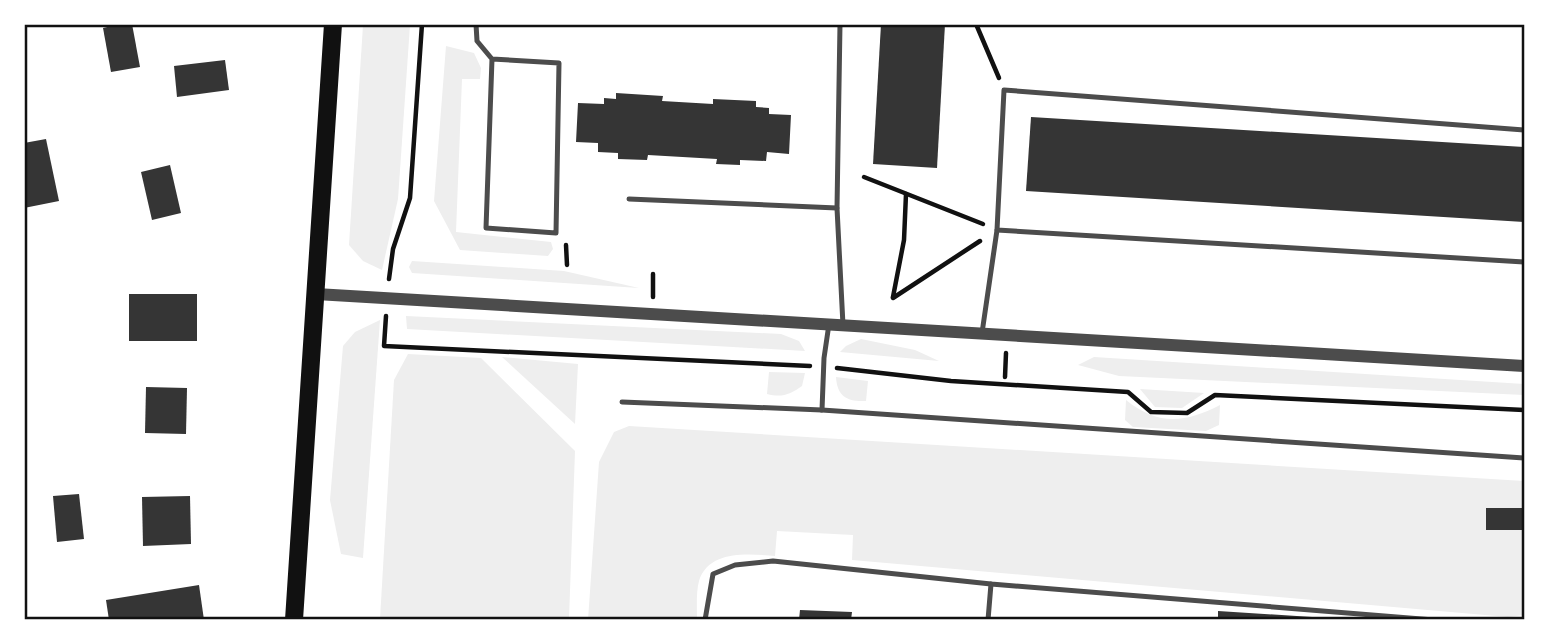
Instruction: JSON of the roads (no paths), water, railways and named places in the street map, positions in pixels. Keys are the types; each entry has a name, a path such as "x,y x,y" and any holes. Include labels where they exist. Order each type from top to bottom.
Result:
{"main road":[{"path":"294,620 333,24"}],"street":[{"path":"316,294 1524,366"}],"lane":[{"path":"476,24 477,41 492,59 486,228 556,233 559,63 492,59"},
{"path":"840,24 837,208 843,325"},
{"path":"982,333 997,230 1004,90 1524,130"},
{"path":"629,200 837,208"},
{"path":"997,230 1524,262"},
{"path":"822,410 829,324"},
{"path":"622,402 822,410 1524,458"},
{"path":"705,620 713,573 735,565 773,561 991,584 1434,620"},
{"path":"988,620 991,584"}]}
